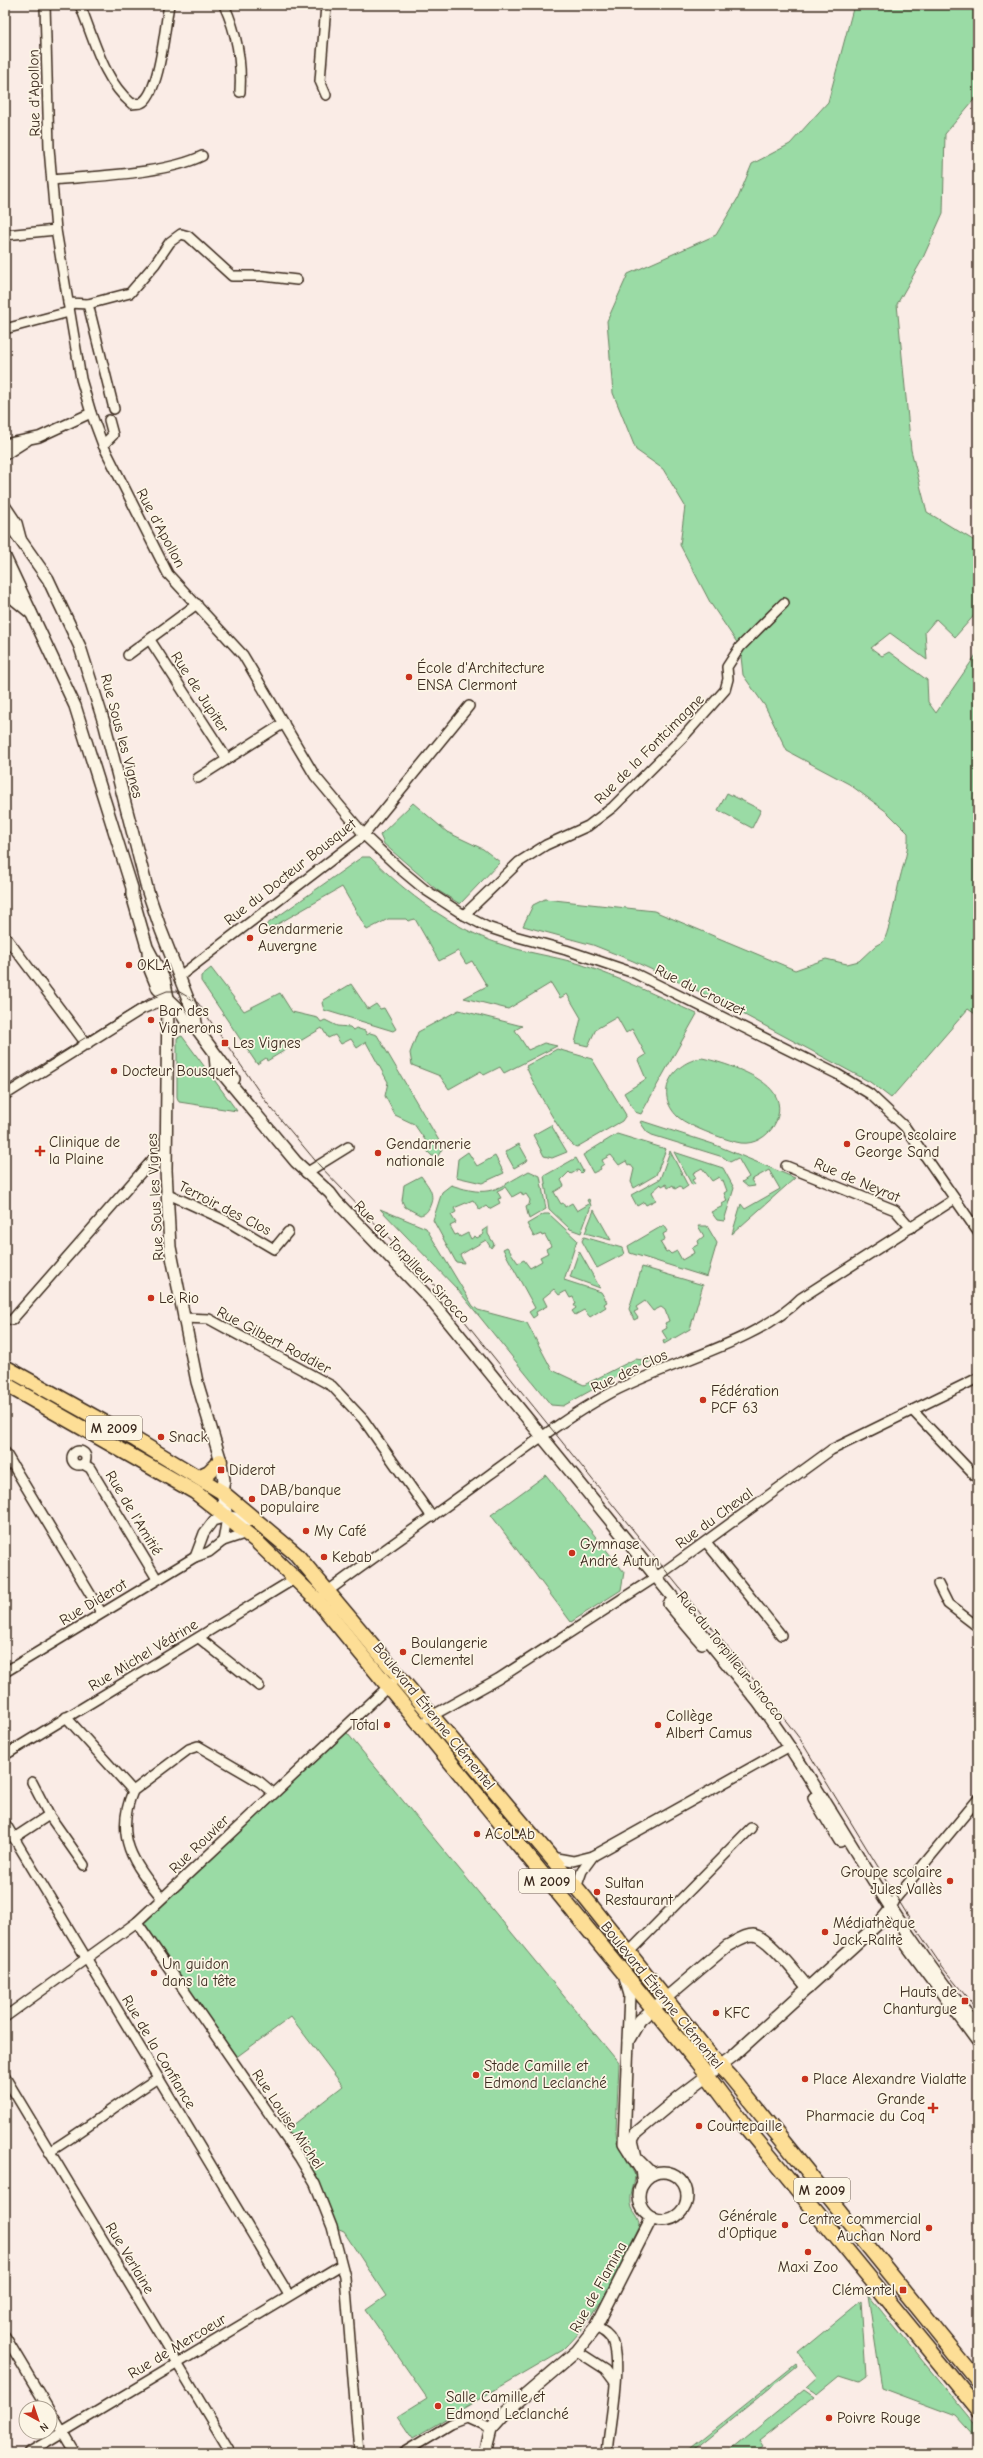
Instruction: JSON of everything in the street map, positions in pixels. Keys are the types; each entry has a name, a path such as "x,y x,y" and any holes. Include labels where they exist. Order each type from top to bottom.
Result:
{"main road":[{"name":"Boulevard Étienne Clémentel","path":"5,1367 222,1492 296,1554 329,1591 399,1677 550,1856 664,1999 720,2065 978,2382"},
{"name":"Boulevard Étienne Clémentel","path":"5,1384 195,1492 205,1503 227,1517 247,1533 296,1578 317,1600 389,1686 978,2410"},
{"path":"198,1477 209,1472 220,1461"}],"street":[{"name":"Rue d'Apollon","path":"45,5 49,148 56,230 68,307 90,413 103,445 161,564 173,581 197,604 243,655 306,763 364,834"},
{"path":"80,5 110,78 119,93 132,104 140,103 146,99 157,78 169,5"},
{"path":"224,5 239,50 242,72 240,92"},
{"path":"326,5 320,81 326,95"},
{"path":"52,180 167,167 188,163 202,156"},
{"path":"5,235 56,230"},
{"path":"5,329 68,307 88,304 130,293 155,264 170,242 181,234 188,236 232,276 263,276 297,280"},
{"path":"88,304 114,409"},
{"path":"5,455 30,440 90,413"},
{"path":"103,445 113,435 109,420"},
{"path":"5,444 30,440"},
{"path":"5,505 17,523 24,545"},
{"name":"Rue Sous les Vignes","path":"5,518 48,579 80,647 105,726 148,892 180,976 168,998"},
{"name":"Rue Sous les Vignes","path":"5,557 61,672 81,724 132,888 132,895 147,946 164,979 168,998 166,1193 170,1247 197,1382 208,1415 220,1461"},
{"path":"5,582 14,599 33,615"},
{"name":"Rue de la Fontcimagne","path":"464,915 519,862 546,845 588,826 613,807 684,735 725,690 728,679 726,667 740,647 784,603"},
{"path":"128,655 197,604"},
{"name":"Rue de Jupiter","path":"150,640 227,759"},
{"name":"Rue du Docteur Bousquet","path":"180,976 364,834 469,706"},
{"path":"198,778 284,723"},
{"name":"Rue du Crouzet","path":"364,834 424,889 464,915 487,927 566,950 634,973 853,1083 894,1114 922,1150 978,1232"},
{"path":"5,936 87,1045"},
{"name":"Rue Sous les Vignes","path":"147,946 168,970 180,976"},
{"name":"Rue du Torpilleur Sirocco","path":"180,976 195,1017 197,1029 214,1056 216,1066 310,1176 324,1187 409,1276 467,1344 539,1439 653,1578 744,1684 787,1747 888,1913 934,1985 978,2042"},
{"path":"5,1095 87,1045 142,1009 168,998"},
{"name":"Rue du Torpilleur Sirocco","path":"168,998 177,1007 187,1023 197,1029"},
{"path":"167,1034 171,1028 187,1023"},
{"path":"310,1176 348,1147"},
{"path":"12,1320 154,1159 166,1151"},
{"name":"Rue de Neyrat","path":"786,1166 895,1210 911,1228"},
{"name":"Terroir des Clos","path":"166,1193 225,1220 274,1248 288,1232"},
{"name":"Rue des Clos","path":"317,1600 563,1420 607,1395 731,1342 768,1322 792,1308 801,1298 955,1199"},
{"name":"Rue Gilbert Roddier","path":"183,1318 209,1319 332,1386 363,1419 432,1517"},
{"name":"Rue du Cheval","path":"420,1724 431,1715 498,1679 653,1578 706,1542 831,1450 978,1378"},
{"path":"912,1411 978,1479"},
{"path":"5,1452 101,1612"},
{"path":"220,1461 224,1480 222,1492 227,1517 223,1541"},
{"name":"Rue de l'Amitié","path":"84,1464 90,1468 157,1580"},
{"path":"195,1492 222,1492"},
{"path":"196,1557 204,1533 213,1521 227,1517 254,1520"},
{"name":"Rue Diderot","path":"5,1672 101,1612 196,1557 209,1552 223,1541 247,1533"},
{"path":"706,1542 782,1635"},
{"name":"Rue Michel Védrine","path":"5,1754 296,1578"},
{"path":"938,1584 948,1604 978,1627"},
{"path":"199,1638 259,1686"},
{"name":"Rue Rouvier","path":"5,2017 136,1922 399,1677"},
{"path":"66,1717 133,1790"},
{"path":"162,1898 142,1875 132,1857 125,1836 126,1816 133,1790 189,1749 198,1746 260,1782 273,1793"},
{"path":"550,1856 573,1861 593,1856 787,1747"},
{"path":"32,1782 49,1815 84,1865"},
{"path":"653,2174 644,2167 633,2148 632,2140 641,2128 720,2065 808,1988 888,1913 896,1898 978,1799"},
{"path":"14,1838 49,1815"},
{"name":"Rue de la Confiance","path":"5,1823 289,2295"},
{"path":"628,1953 751,1828"},
{"path":"576,1888 582,1871 593,1856"},
{"name":"Rue du Torpilleur Sirocco","path":"888,1913 978,2027"},
{"name":"Rue Louise Michel","path":"136,1922 300,2156 315,2184 332,2227 345,2278 359,2453"},
{"path":"628,2042 640,2020 651,2009 727,1946 743,1937 753,1935 760,1938 770,1946 808,1988"},
{"path":"624,1975 630,1995 624,2143 641,2170 643,2183"},
{"name":"Rue Verlaine","path":"5,2077 231,2453"},
{"path":"49,2152 85,2130 128,2097 158,2078"},
{"path":"626,2108 630,2124 641,2128"},
{"path":"668,2173 681,2181 686,2195 682,2209 677,2215 660,2220 644,2212 640,2204 639,2194 643,2183 653,2174 668,2173"},
{"name":"Rue de Flamina","path":"485,2453 491,2429 508,2410 577,2351 596,2327 652,2217"},
{"name":"Rue de Mercoeur","path":"28,2453 177,2362 341,2265"},
{"path":"596,2327 605,2332 612,2341 616,2364 607,2453"},
{"path":"5,2336 43,2400"},
{"path":"577,2351 605,2369 614,2382"},
{"path":"403,2453 451,2424 467,2418 491,2429"},
{"path":"58,2424 75,2453"}],"green space":[{"path":"854,5 978,5 978,95 945,134 943,213 922,260 897,304 911,450 927,512 978,543 978,611 955,637 936,619 925,632 927,660 890,633 871,648 882,656 889,652 927,680 928,702 936,713 978,652 978,1016 968,1009 891,1098 870,1082 711,997 633,961 593,945 523,926 533,905 545,899 654,911 795,970 826,959 847,964 859,961 875,946 884,941 887,933 906,856 908,833 887,812 849,784 787,751 765,706 743,675 740,647 711,604 680,545 685,506 663,469 636,450 613,393 607,321 628,274 716,235 738,198 752,164 790,144 828,102"},
{"path":"727,793 761,810 752,828 718,810"},
{"path":"413,803 447,832 483,849 500,862 460,904 437,890 384,844 380,835"},
{"path":"362,857 370,857 399,884 446,919 481,937 510,947 595,969 697,1014 641,1114 635,1112 624,1093 646,1079 638,1060 646,1055 632,1029 626,1033 617,1017 596,1029 588,1046 575,1043 581,1018 567,994 560,998 551,983 508,1009 464,998 487,986 472,961 466,964 458,951 439,961 415,919 408,921 406,919 388,919 367,930 342,887 276,925 268,929 263,927"},
{"path":"211,968 244,1011 280,993 292,1012 318,1018 321,1022 325,1020 337,1026 350,1027 353,1030 356,1028 365,1031 367,1035 370,1033 377,1035 441,1144 442,1149 438,1156 432,1156 426,1150 430,1147 414,1124 395,1115 385,1096 388,1082 366,1042 357,1048 351,1039 341,1044 335,1035 328,1038 322,1028 267,1061 266,1058 257,1064 201,981 201,976"},
{"path":"351,984 368,1009 376,1004 380,1009 384,1008 396,1029 393,1031 324,1010 322,1003 324,1000"},
{"path":"459,1010 522,1026 515,1030 528,1050 544,1043 557,1046 504,1073 500,1067 484,1075 481,1071 449,1089 440,1076 412,1065 410,1053 418,1032"},
{"path":"182,1036 237,1111 179,1102 177,1097 177,1038"},
{"path":"557,1049 592,1059 626,1115 622,1121 577,1147 565,1136 558,1125 541,1097 526,1066"},
{"path":"702,1058 741,1070 768,1086 774,1093 778,1102 779,1112 771,1130 756,1141 746,1143 736,1142 714,1135 683,1121 678,1117 671,1108 667,1098 667,1089 670,1080 675,1072 682,1066"},
{"path":"642,1121 713,1144 795,1178 732,1234 741,1204 745,1209 780,1189 769,1170 751,1180 755,1186 748,1187 742,1182 749,1177 738,1158 730,1162 723,1157 652,1135 647,1132 640,1122"},
{"path":"551,1125 567,1152 552,1158 544,1156 533,1135"},
{"path":"617,1134 666,1149 656,1175 634,1188 631,1182 634,1169 630,1164 628,1165 626,1161 619,1165 611,1155 602,1160 604,1164 600,1167 601,1169 593,1173 583,1155"},
{"path":"519,1144 528,1160 514,1168 505,1152"},
{"path":"670,1151 688,1186 682,1190 680,1186 675,1189 673,1185 668,1188 666,1184 662,1186 661,1184 652,1192 656,1200 646,1205 644,1202 637,1206 631,1195 660,1179"},
{"path":"468,1152 477,1166 495,1156 504,1173 482,1183 456,1177 458,1159"},
{"path":"674,1152 723,1168 734,1188 724,1221 717,1220 711,1212 723,1206 722,1204 727,1201 724,1193 727,1191 723,1180 721,1181 719,1177 712,1181 702,1168 693,1173 696,1178 692,1180 695,1184 692,1185"},
{"path":"576,1158 583,1171 581,1173 578,1170 571,1174 569,1172 561,1180 564,1186 554,1192 561,1204 563,1203 565,1207 572,1203 577,1211 589,1204 587,1200 589,1199 591,1206 581,1233 570,1229 549,1209 544,1176"},
{"path":"529,1171 540,1176 546,1209 529,1219 526,1207 529,1205 530,1200 526,1194 523,1196 521,1192 512,1197 505,1187 497,1191 501,1198 498,1199 500,1203 489,1209 486,1206 480,1210 473,1200 454,1208 456,1212 451,1215 456,1223 450,1226 455,1235 458,1234 460,1237 468,1233 471,1239 475,1236 477,1238 484,1234 482,1231 488,1227 488,1234 494,1244 491,1248 486,1240 460,1255 464,1263 456,1262 433,1220 442,1192 451,1185 475,1191 492,1190"},
{"path":"421,1176 431,1191 432,1199 427,1211 420,1215 405,1207 402,1201 404,1185"},
{"path":"380,1209 426,1228 473,1306 478,1310 527,1323 552,1370 584,1385 635,1359 644,1360 645,1357 656,1359 619,1375 563,1406 551,1405 458,1290"},
{"path":"594,1210 611,1240 585,1233"},
{"path":"544,1214 549,1214 577,1240 564,1280 601,1292 607,1302 604,1304 606,1307 590,1317 584,1310 575,1315 572,1311 576,1308 573,1297 570,1298 566,1291 559,1295 554,1289 543,1298 547,1306 536,1312 537,1315 533,1318 529,1312 535,1308 503,1249 507,1247 518,1263 524,1260 530,1268 542,1261 540,1257 548,1253 546,1249 551,1246 545,1235 542,1236 541,1234 534,1237 527,1224"},
{"path":"664,1225 668,1231 663,1234 665,1239 660,1242 666,1252 668,1251 671,1254 677,1251 682,1260 694,1253 692,1248 699,1244 698,1241 704,1236 698,1226 707,1226 717,1243 707,1277 630,1253 628,1246"},
{"path":"584,1237 622,1248 624,1254 597,1268 582,1241"},
{"path":"579,1251 600,1288 570,1277"},
{"path":"642,1267 703,1285 690,1329 664,1344 663,1341 667,1339 662,1331 667,1328 665,1323 669,1321 665,1310 661,1307 653,1311 645,1301 636,1307 638,1310 634,1312 638,1318 634,1320 629,1309"},
{"path":"546,1475 624,1572 621,1590 571,1622 491,1515"},
{"name":"Stade Camille et Edmond Leclanché","path":"343,1728 619,2063 616,2131 617,2142 635,2175 631,2195 631,2204 640,2223 607,2291 576,2337 563,2350 413,2438 398,2416 427,2398 366,2310 386,2296 344,2232 332,2227 315,2184 283,2133 343,2086 291,2017 231,2061 137,1922"},
{"path":"868,2295 978,2428 978,2439 957,2416 882,2388"},
{"path":"861,2301 866,2376 859,2381 840,2375 817,2394 806,2387 817,2377 798,2353"},
{"path":"796,2364 797,2366 690,2453 685,2453"},
{"path":"804,2390 814,2397 760,2440 764,2446 755,2453 727,2453"}],"tram line":[{"path":"5,1087 150,998 167,991 178,991 198,1003 267,1103 319,1165 442,1293 800,1739 913,1924 943,1968 978,2011"}],"place":[{"name":"École d'Architecture ENSA Clermont","path":"409,677"},
{"name":"Gendarmerie Auvergne","path":"250,938"},
{"name":"OKLA","path":"129,965"},
{"name":"Bar des Vignerons","path":"151,1020"},
{"name":"Les Vignes","path":"225,1043"},
{"name":"Docteur Bousquet","path":"114,1071"},
{"name":"Groupe scolaire George Sand","path":"847,1144"},
{"name":"Clinique de la Plaine","path":"40,1151"},
{"name":"Gendarmerie nationale","path":"378,1153"},
{"name":"Le Rio","path":"151,1298"},
{"name":"Fédération PCF 63","path":"703,1400"},
{"name":"Snack","path":"161,1437"},
{"name":"Diderot","path":"221,1470"},
{"name":"DAB/banque populaire","path":"252,1499"},
{"name":"My Café","path":"306,1531"},
{"name":"Gymnase André Autun","path":"572,1553"},
{"name":"Kebab","path":"324,1557"},
{"name":"Boulangerie Clementel","path":"403,1652"},
{"name":"Total","path":"387,1725"},
{"name":"Collège Albert Camus","path":"658,1725"},
{"name":"ACoLAb","path":"477,1834"},
{"name":"Groupe scolaire Jules Vallès","path":"950,1881"},
{"name":"Sultan Restaurant","path":"597,1892"},
{"name":"Médiathèque Jack-Ralite","path":"825,1932"},
{"name":"Un guidon dans la tête","path":"154,1973"},
{"name":"Hauts de Chanturgue","path":"965,2001"},
{"name":"KFC","path":"716,2013"},
{"name":"Stade Camille et Edmond Leclanché","path":"476,2075"},
{"name":"Place Alexandre Vialatte","path":"805,2079"},
{"name":"Grande Pharmacie du Coq","path":"933,2108"},
{"name":"Courtepaille","path":"699,2126"},
{"name":"Générale d'Optique","path":"785,2225"},
{"name":"Centre commercial Auchan Nord","path":"929,2228"},
{"name":"Maxi Zoo","path":"808,2252"},
{"name":"Clémentel","path":"903,2290"},
{"name":"Salle Camille et Edmond Leclanché","path":"438,2406"},
{"name":"Poivre Rouge","path":"829,2418"}]}
